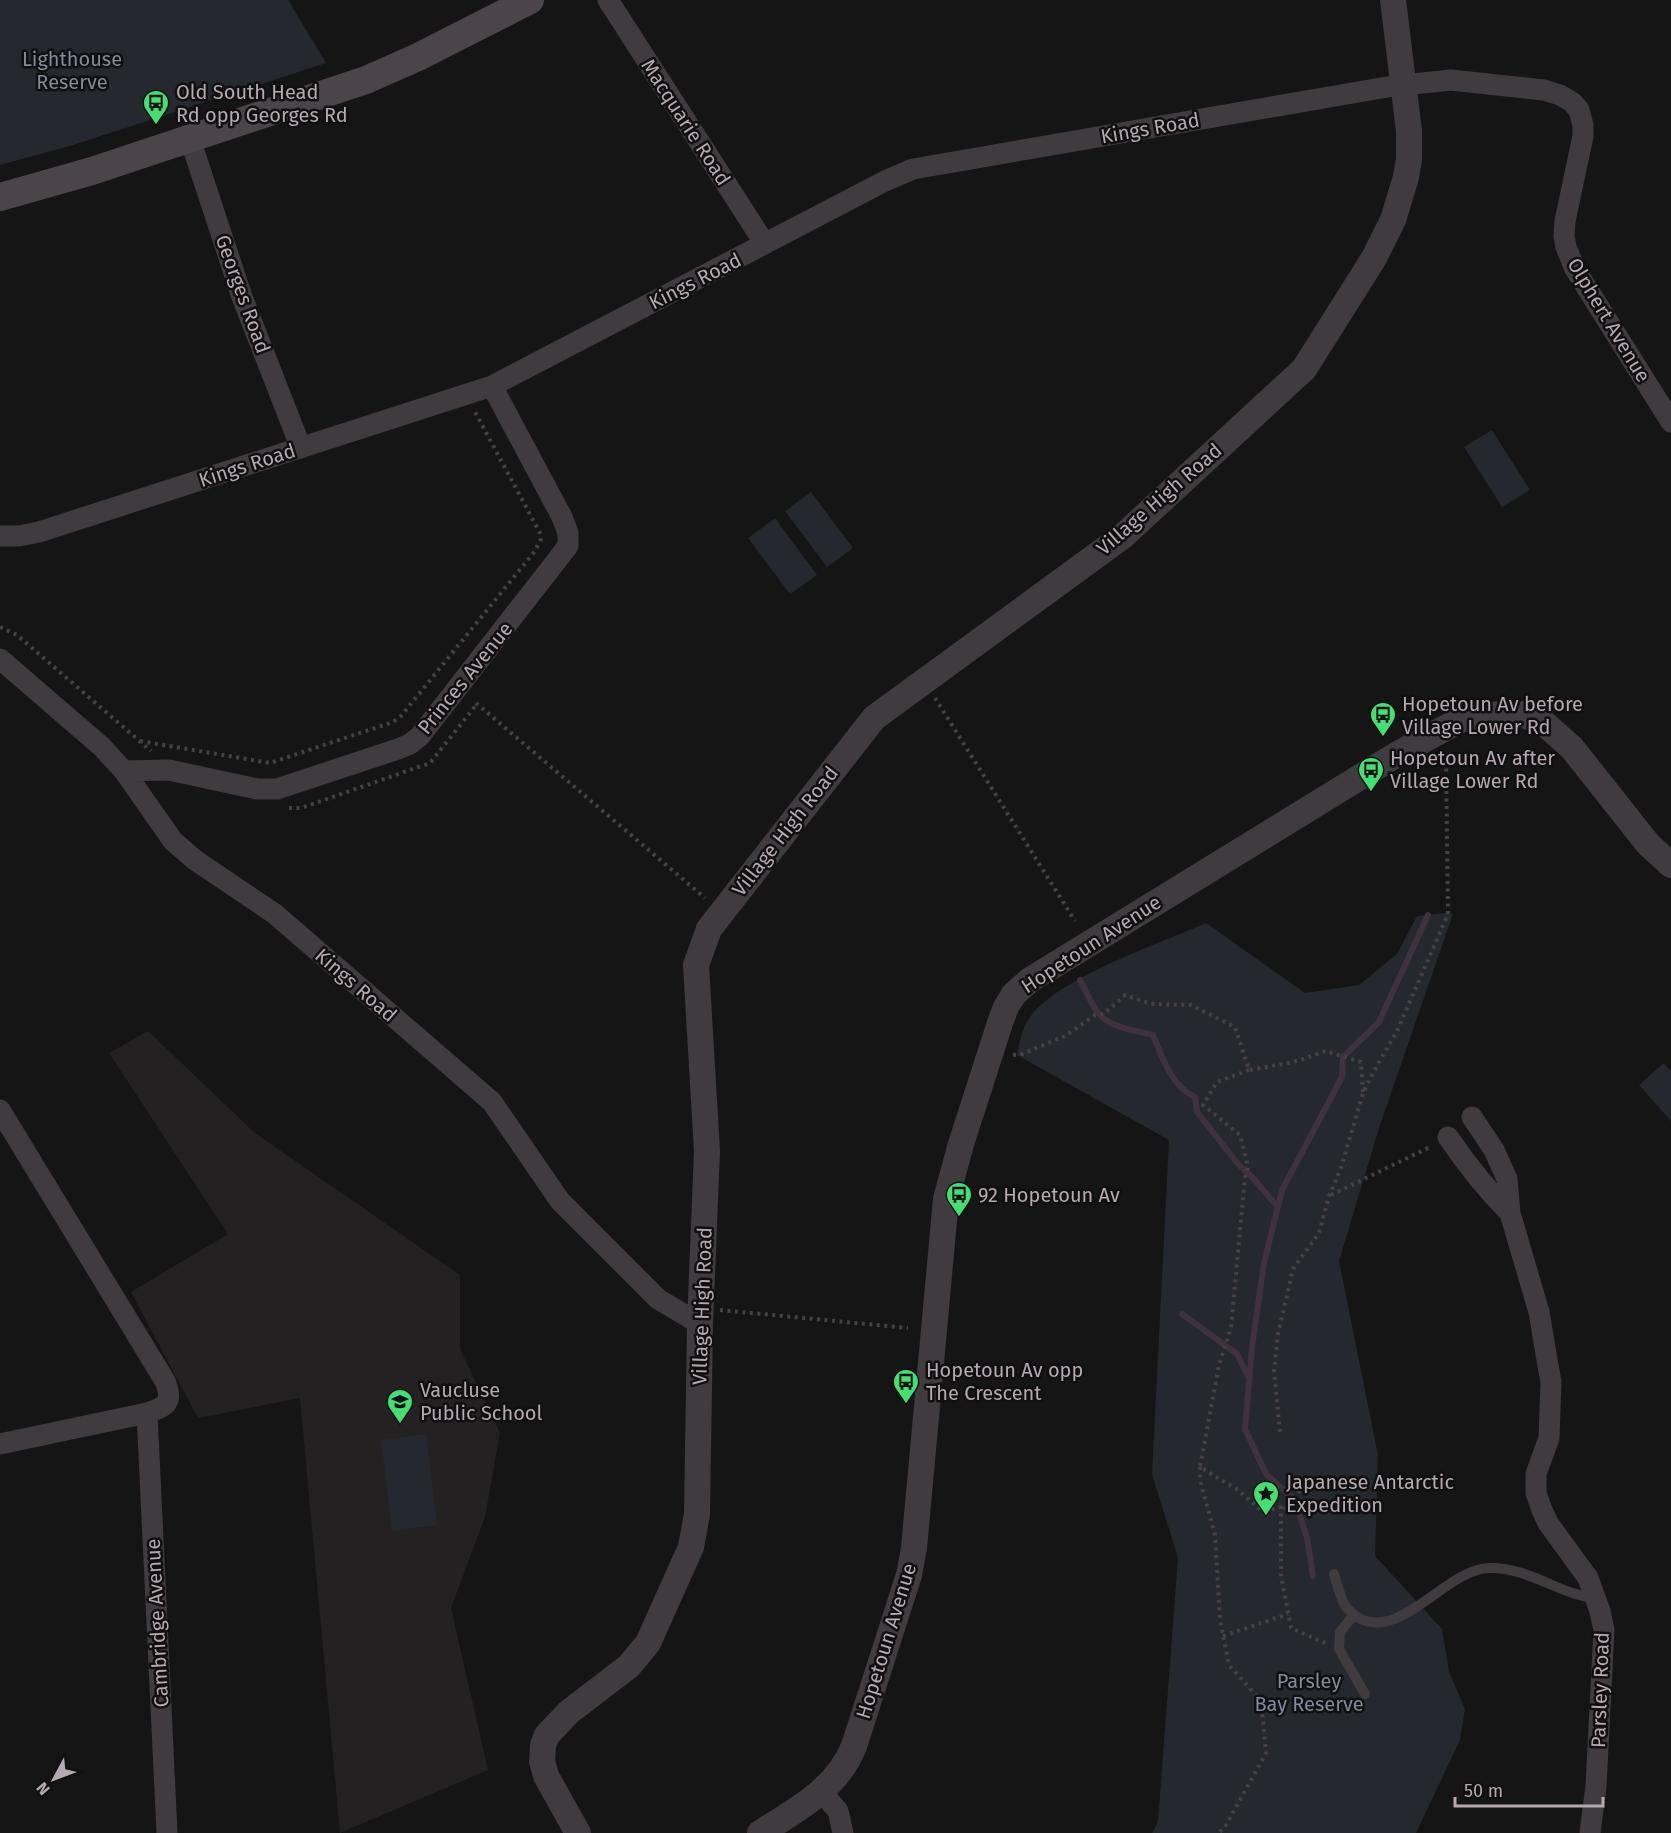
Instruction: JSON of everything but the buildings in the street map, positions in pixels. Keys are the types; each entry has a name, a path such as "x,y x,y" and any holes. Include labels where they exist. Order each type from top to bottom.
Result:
{"main road":[{"path":"0,197 92,171 355,84 392,70 530,0"}],"street":[{"name":"Macquarie Road","path":"608,0 765,244"},
{"name":"Village High Road","path":"578,1833 546,1776 542,1761 543,1745 547,1735 569,1712 629,1666 644,1649 691,1547 697,1514 700,1316 708,1151 696,965 709,929 874,718 1123,536 1304,369 1374,258 1393,220 1400,199 1409,159 1409,131 1393,0"},
{"name":"Olphert Avenue","path":"1404,86 1451,80 1544,90 1560,95 1572,102 1579,110 1583,124 1583,136 1565,221 1566,247 1575,269 1671,422"},
{"name":"Kings Road","path":"0,536 19,536 39,532 492,386 885,181 913,169 1404,86"},
{"name":"Georges Road","path":"190,139 242,297 301,448"},
{"name":"Princes Avenue","path":"124,771 169,770 257,789 276,789 410,744 420,736 568,546 568,533 562,517 492,386"},
{"name":"Kings Road","path":"0,659 102,747 124,771 173,841 195,860 275,914 492,1102 560,1201 658,1299 700,1316"},
{"name":"Hopetoun Avenue","path":"760,1833 822,1791 840,1771 851,1754 909,1575 914,1548 945,1199 1000,1023 1006,1007 1022,986 1089,942 1396,755 1460,720 1479,715 1522,714 1545,724 1572,748 1648,844 1671,865"},
{"path":"0,1110 6,1132 165,1381 170,1394 164,1407 147,1413 0,1444"},
{"name":"Parsley Road","path":"1472,1117 1494,1150 1507,1179 1510,1213 1539,1312 1551,1382 1549,1438 1536,1474 1536,1493 1548,1523 1588,1578 1604,1630 1596,1786 1590,1833"},
{"name":"Parsley Road","path":"1448,1137 1489,1192 1510,1213"},
{"name":"Cambridge Avenue","path":"147,1413 167,1833"},
{"path":"822,1791 838,1811 843,1833"}],"lane":[{"path":"1334,1574 1345,1605 1363,1621 1377,1623 1403,1615 1460,1577 1487,1568 1503,1569 1539,1578 1575,1593 1596,1598"},
{"path":"1354,1615 1340,1632 1339,1650 1365,1694"}],"path":[{"path":"0,627 17,635 140,741 270,763 393,722 401,716 540,543 540,533 472,407"},
{"path":"924,681 1075,921"},
{"path":"458,687 722,913"},
{"path":"1280,1432 1274,1371 1278,1334 1293,1269 1319,1233 1363,1093 1397,1031 1448,914 1446,760"},
{"path":"1022,1054 1065,1036 1095,1015 1104,1014 1125,995 1151,1004 1191,1005 1235,1027 1249,1070"},
{"path":"1219,1833 1226,1825 1266,1753 1261,1701 1229,1665 1216,1581 1215,1535 1200,1480 1200,1467 1219,1365 1231,1328 1245,1177 1248,1167 1240,1135 1203,1105 1217,1082 1249,1070 1294,1062 1326,1051 1360,1062 1363,1093"},
{"path":"1329,1196 1448,1137"},
{"path":"700,1316 908,1328"},
{"path":"1200,1467 1238,1490 1262,1511 1285,1506"},
{"path":"1305,1485 1281,1513 1281,1575 1288,1614 1291,1628 1339,1650"},
{"path":"1223,1636 1288,1614"}],"shaded area":[{"name":"Vaucluse Public School","path":"148,1031 255,1133 460,1275 460,1349 500,1433 485,1517 451,1608 488,1770 340,1833 300,1398 198,1418 131,1292 228,1234 109,1053"}],"green space":[{"name":"Lighthouse Reserve","path":"0,0 288,0 326,63 73,145 0,165"},
{"path":"1492,430 1530,490 1502,507 1464,447"},
{"path":"811,492 853,548 827,567 785,511"},
{"path":"775,518 817,575 790,594 748,538"},
{"name":"Parsley Bay Reserve","path":"1453,914 1379,1128 1339,1261 1378,1455 1375,1556 1442,1629 1449,1672 1465,1709 1460,1740 1416,1833 1152,1833 1158,1822 1178,1558 1152,1474 1169,1140 1017,1055 1022,1032 1034,1012 1068,985 1114,961 1206,923 1305,993 1359,985 1397,954 1417,916"},
{"path":"1664,1063 1671,1072 1671,1121 1639,1085"},
{"path":"426,1434 437,1525 392,1531 381,1440"}],"waterway":[{"path":"1313,1576 1307,1538 1295,1500 1266,1474 1245,1429 1252,1347 1264,1263 1282,1190 1342,1077 1343,1057 1379,1022 1428,915"},
{"path":"1080,980 1102,1017 1123,1028 1153,1035 1174,1079 1195,1097 1197,1112 1238,1164 1278,1207"},
{"path":"1182,1314 1237,1354 1248,1376"}],"place":[{"name":"Old South Head Rd opp Georges Rd","path":"156,126"},
{"name":"Hopetoun Av before Village Lower Rd","path":"1383,738"},
{"name":"Hopetoun Av after Village Lower Rd","path":"1371,793"},
{"name":"92 Hopetoun Av","path":"959,1218"},
{"name":"Hopetoun Av opp The Crescent","path":"906,1405"},
{"name":"Vaucluse Public School","path":"400,1425"},
{"name":"Japanese Antarctic Expedition","path":"1266,1517"}]}
